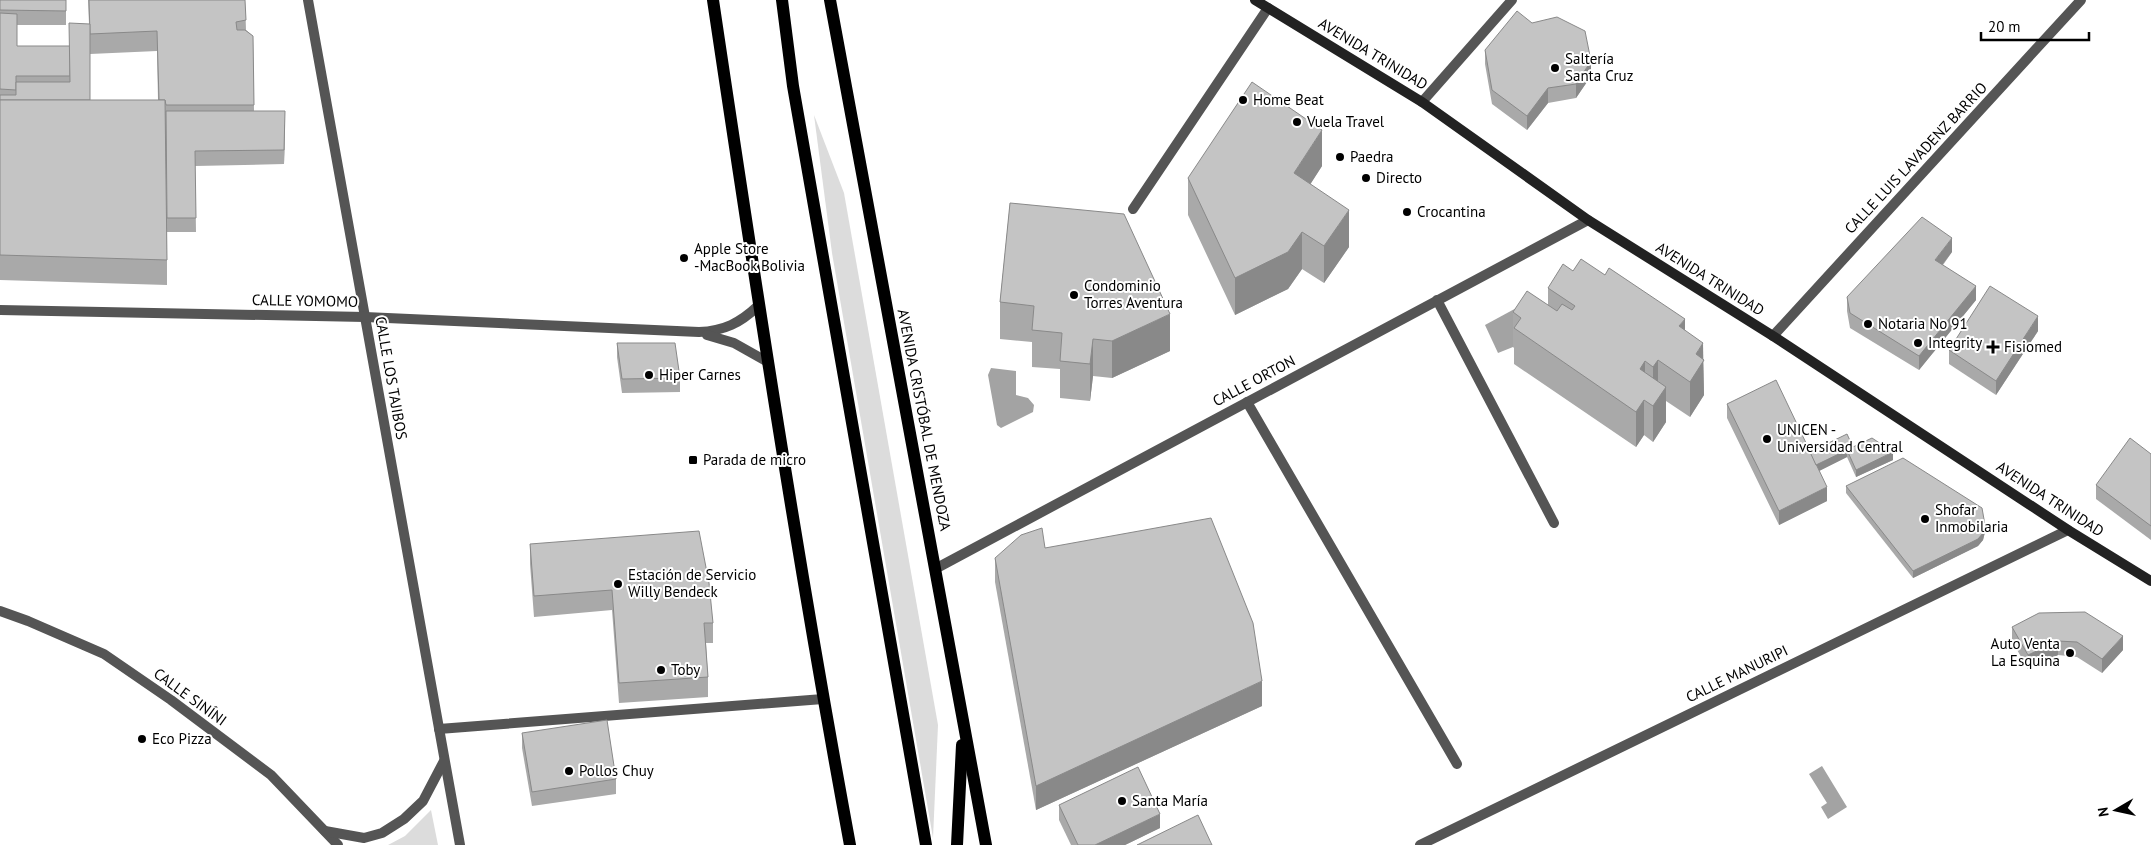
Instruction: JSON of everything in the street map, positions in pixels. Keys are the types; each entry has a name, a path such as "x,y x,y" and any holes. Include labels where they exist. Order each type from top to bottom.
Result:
{"main road":[{"path":"713,0 766,361 823,699 850,845"},
{"path":"782,0 795,96 926,845"},
{"name":"AVENIDA CRISTÓBAL DE MENDOZA","path":"830,0 986,845"},
{"name":"AVENIDA TRINIDAD","path":"1254,0 1422,102 1588,220 1773,336 2068,530 2151,581"},
{"path":"957,845 963,725"}],"street":[{"name":"CALLE LOS TAJIBOS","path":"308,0 460,845"},
{"path":"1422,102 1512,0"},
{"name":"CALLE LUIS LAVADENZ BARRIO","path":"1773,336 2081,0"},
{"path":"1133,208 1268,8"},
{"name":"CALLE ORTON","path":"935,569 1588,220"},
{"path":"1437,300 1554,523"},
{"name":"CALLE YOMOMO","path":"0,310 365,318 716,332 746,318 758,306"},
{"name":"CALLE YOMOMO","path":"699,332 734,343 766,361"},
{"path":"1247,402 1457,764"},
{"name":"CALLE MANURIPI","path":"1420,845 2068,530"},
{"name":"CALLE SINÍNI","path":"0,611 104,654 171,700 272,775 338,845"},
{"path":"439,729 823,699"},
{"path":"325,831 364,838 382,833 404,819 423,801 444,760"}],"shaded area":[{"path":"814,115 844,193 938,725 933,838 832,253"},
{"path":"1535,298 1527,326 1513,347 1498,353 1485,325"},
{"path":"991,368 1016,371 1016,395 1028,398 1034,405 1033,412 1001,428 997,425 988,375"},
{"path":"1822,766 1847,807 1828,819 1821,807 1827,803 1809,774"},
{"path":"431,810 438,845 388,845 405,836"}],"building":[{"path":"0,0 66,0 66,11 0,10"},
{"path":"89,0 245,0 246,20 236,22 237,30 245,30 253,36 254,105 166,105 165,100 159,100 157,31 90,34"},
{"path":"1517,11 1532,23 1557,17 1585,31 1591,61 1576,84 1548,88 1527,116 1492,90 1485,50"},
{"path":"0,13 17,14 17,46 70,46 70,76 16,76 16,90 0,89"},
{"path":"69,23 90,24 90,100 0,100 0,95 16,95 16,82 70,82"},
{"name":"Condominio Torres Aventura","path":"1252,82 1322,130 1294,173 1349,210 1324,246 1302,232 1288,252 1235,278 1188,178"},
{"path":"0,100 165,100 167,260 0,255"},
{"path":"166,111 285,111 284,150 195,151 196,218 167,218"},
{"name":"Condominio Torres Aventura","path":"1010,203 1124,214 1170,314 1112,341 1093,339 1090,364 1060,361 1062,333 1032,330 1034,306 1000,302"},
{"path":"1922,217 1952,238 1935,260 1976,286 1919,356 1850,313 1847,297"},
{"path":"1581,259 1605,275 1609,268 1685,319 1679,326 1703,343 1696,354 1704,360 1690,382 1658,360 1653,367 1645,361 1640,369 1666,387 1653,406 1644,400 1636,412 1514,328 1521,318 1513,312 1527,291 1557,311 1562,304 1572,310 1575,306 1548,288 1563,264 1573,271"},
{"name":"Fisiomed","path":"1990,286 2038,316 1996,381 1949,350"},
{"path":"617,343 675,343 680,378 622,379"},
{"name":"UNICEN - Universidad Central","path":"1776,380 1827,487 1779,511 1727,404"},
{"path":"1847,434 1853,447 1872,438 1893,452 1856,470 1847,450 1816,465 1810,452"},
{"path":"2130,438 2151,454 2151,526 2096,485"},
{"name":"Shofar Inmobilaria","path":"1903,458 1982,508 1985,525 1983,533 1978,539 1913,571 1846,486"},
{"path":"1211,518 1253,623 1262,681 1036,786 995,558 1021,535 1042,528 1045,548"},
{"path":"699,531 709,583 713,623 704,623 708,677 619,683 612,590 534,596 530,544"},
{"path":"2085,612 2123,636 2102,659 2077,642 2058,641 2028,655 2012,627 2039,613"},
{"name":"Pollos Chuy","path":"607,720 616,779 532,792 522,733"},
{"name":"Santa María","path":"1138,767 1160,814 1095,845 1078,845 1059,805"},
{"path":"1198,815 1212,845 1137,845"}],"place":[{"name":"Saltería Santa Cruz","path":"1555,68"},
{"name":"Home Beat","path":"1243,100"},
{"name":"Vuela Travel","path":"1297,122"},
{"name":"Paedra","path":"1340,157"},
{"name":"Directo","path":"1366,178"},
{"name":"Crocantina","path":"1407,212"},
{"name":"Apple Store -MacBook Bolivia","path":"684,258"},
{"name":"Condominio Torres Aventura","path":"1074,295"},
{"name":"Notaria No 91","path":"1868,324"},
{"name":"Integrity","path":"1918,343"},
{"name":"Fisiomed","path":"1993,347"},
{"name":"Hiper Carnes","path":"649,375"},
{"name":"UNICEN - Universidad Central","path":"1767,439"},
{"name":"Parada de micro","path":"693,460"},
{"name":"Shofar Inmobilaria","path":"1925,519"},
{"name":"Estación de Servicio Willy Bendeck","path":"618,584"},
{"name":"Auto Venta La Esquina","path":"2070,653"},
{"name":"Toby","path":"661,670"},
{"name":"Eco Pizza","path":"142,739"},
{"name":"Pollos Chuy","path":"569,771"},
{"name":"Santa María","path":"1122,801"}]}
